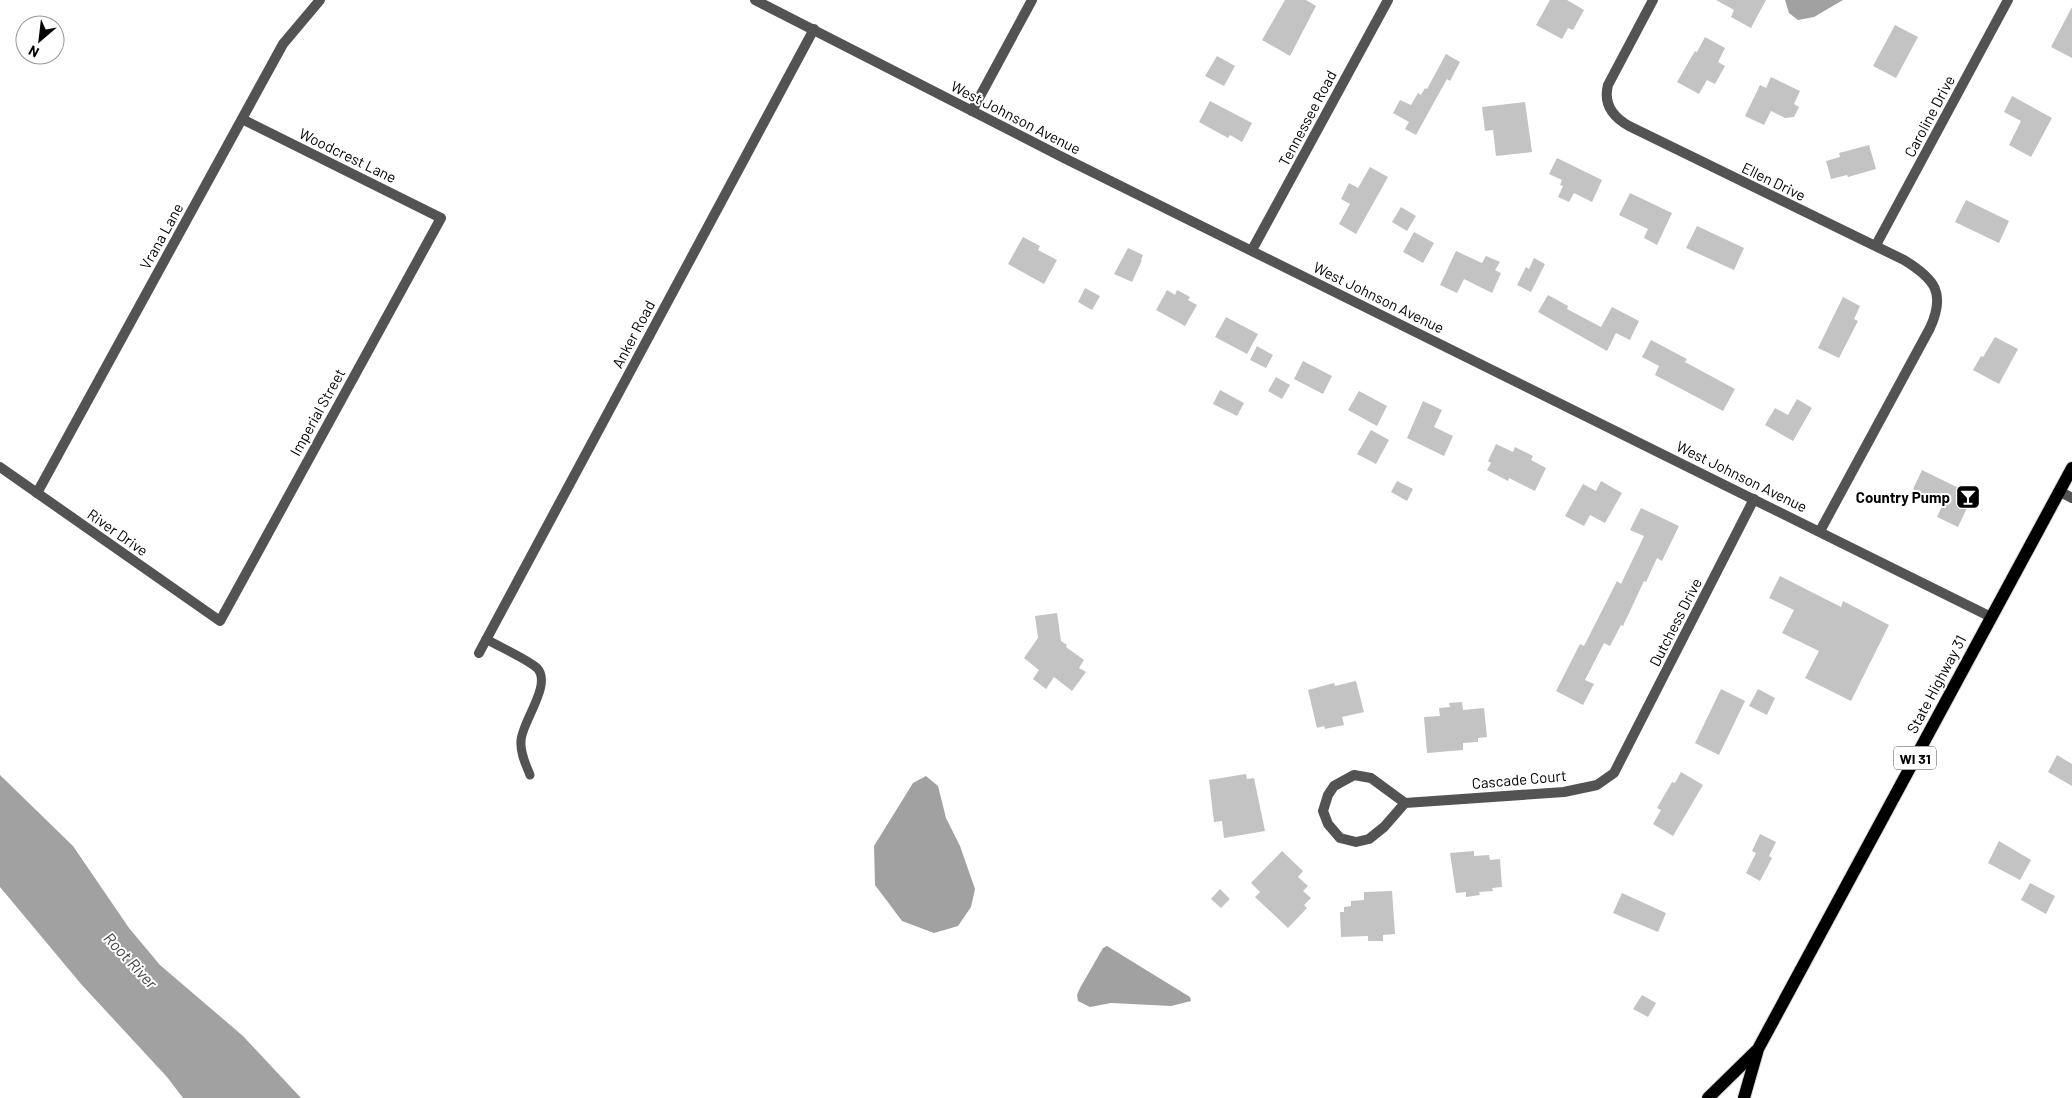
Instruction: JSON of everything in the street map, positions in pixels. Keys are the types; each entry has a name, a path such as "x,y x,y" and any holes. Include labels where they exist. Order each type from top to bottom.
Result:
{"main road":[{"name":"State Highway 31","path":"1744,1098 1758,1049 2072,468"},
{"name":"State Highway 31","path":"1708,1098 1758,1049"}],"street":[{"name":"Vrana Lane","path":"37,493 283,44 320,0"},
{"name":"West Johnson Avenue","path":"755,0 972,111 1820,531 1991,618"},
{"path":"972,111 1032,0"},
{"name":"Tennessee Road","path":"1252,250 1388,0"},
{"name":"Ellen Drive","path":"1652,0 1621,58 1606,92 1606,100 1613,114 1629,126 1847,233 1876,245 1918,268 1927,276 1936,292 1938,301 1930,328 1820,531"},
{"name":"Caroline Drive","path":"1876,245 2008,0"},
{"name":"Anker Road","path":"478,653 814,29"},
{"name":"Woodcrest Lane","path":"242,119 441,218"},
{"name":"Imperial Street","path":"220,621 441,218"},
{"name":"River Drive","path":"0,467 220,621"},
{"path":"2059,491 2072,498"},
{"name":"Dutchess Drive","path":"1623,757 1754,499"},
{"name":"Cascade Court","path":"1405,803 1564,792 1584,788 1597,785 1614,773 1623,757"},
{"path":"1354,775 1371,778 1405,803 1384,827 1369,839 1356,842 1340,838 1328,824 1323,811 1328,795 1334,786 1354,775"}],"lane":[{"path":"486,639 538,669 542,679 540,691 521,741 525,762 530,775"}],"water":[{"path":"1785,0 1843,0 1814,17 1798,20 1789,13"},
{"name":"Root River","path":"0,775 73,846 129,928 160,965 243,1036 301,1098 183,1098 167,1077 81,984 0,887"},
{"path":"926,776 938,786 946,818 960,846 975,889 971,907 958,926 934,933 902,921 875,885 874,846 913,783"},
{"path":"1107,946 1190,997 1191,1001 1171,1006 1111,1003 1090,1007 1078,1001 1077,995 1080,988 1103,948"}],"building":[{"path":"1285,0 1306,0 1316,6 1290,56 1262,40"},
{"path":"1550,0 1567,0 1584,10 1573,30 1568,28 1562,39 1536,25"},
{"path":"1716,0 1766,0 1751,28 1731,17 1734,10"},
{"path":"2072,7 2072,58 2051,47"},
{"path":"1895,25 1918,37 1896,78 1873,66"},
{"path":"1705,37 1725,48 1718,62 1725,66 1715,84 1707,80 1699,94 1677,82"},
{"path":"1446,54 1460,62 1450,81 1447,79 1416,135 1405,129 1409,122 1393,113 1400,100 1411,105 1418,93 1421,95 1425,88 1427,89"},
{"path":"1217,56 1235,66 1224,86 1205,76"},
{"path":"1771,77 1800,91 1794,104 1799,107 1794,117 1785,118 1771,111 1764,125 1745,116 1760,85 1766,88"},
{"path":"2012,96 2052,118 2031,157 2009,145 2021,121 2004,112"},
{"path":"1210,101 1252,123 1242,142 1230,135 1228,138 1199,122"},
{"path":"1525,102 1532,152 1496,156 1493,130 1485,131 1482,107"},
{"path":"1869,145 1876,169 1848,177 1847,175 1831,179 1826,161 1840,157 1839,153"},
{"path":"1557,158 1602,180 1592,202 1574,193 1569,202 1558,197 1563,186 1560,185 1562,180 1549,174"},
{"path":"1370,167 1388,177 1356,234 1339,224 1350,204 1341,199 1349,183 1358,188"},
{"path":"1630,193 1672,213 1657,245 1644,238 1648,229 1619,215"},
{"path":"1966,200 2009,221 1999,243 1955,222"},
{"path":"1401,207 1416,216 1407,231 1392,222"},
{"path":"1697,226 1744,248 1734,270 1686,248"},
{"path":"1414,232 1434,243 1423,263 1403,252"},
{"path":"1023,237 1040,246 1038,250 1057,260 1044,284 1008,264"},
{"path":"1128,248 1143,255 1132,282 1114,274"},
{"path":"1456,251 1482,263 1486,256 1500,262 1495,270 1501,273 1492,293 1464,279 1457,293 1440,285"},
{"path":"1534,258 1545,264 1531,292 1517,285 1526,267 1529,269"},
{"path":"1085,288 1100,296 1092,310 1078,302"},
{"path":"1167,290 1175,295 1177,290 1190,297 1188,300 1197,305 1185,326 1156,310"},
{"path":"1548,295 1568,306 1567,309 1601,327 1612,307 1639,321 1630,340 1616,333 1607,351 1538,312"},
{"path":"1843,297 1860,306 1854,319 1858,321 1839,358 1818,348"},
{"path":"1226,317 1258,334 1247,354 1215,337"},
{"path":"1995,337 2018,349 1999,384 1973,370"},
{"path":"1651,340 1687,359 1685,362 1735,389 1723,411 1655,375 1659,366 1642,357"},
{"path":"1257,346 1273,355 1266,368 1250,360"},
{"path":"1303,361 1332,376 1323,394 1294,379"},
{"path":"1276,377 1290,385 1282,399 1268,391"},
{"path":"1220,390 1244,403 1237,416 1213,404"},
{"path":"1359,391 1387,406 1377,426 1348,410"},
{"path":"1797,399 1812,408 1793,441 1765,425 1775,408 1788,415"},
{"path":"1423,401 1442,410 1434,427 1453,436 1444,456 1407,438"},
{"path":"1371,430 1389,440 1376,464 1357,454"},
{"path":"1496,444 1513,452 1515,447 1533,456 1531,460 1546,468 1535,491 1509,478 1508,481 1487,470 1491,463 1488,461"},
{"path":"1922,470 1973,495 1958,527 1937,517 1943,504 1913,489"},
{"path":"1397,481 1413,489 1407,501 1391,492"},
{"path":"1601,481 1622,493 1605,523 1590,515 1584,526 1565,516 1583,484 1596,491"},
{"path":"1641,508 1679,526 1662,561 1657,558 1646,582 1644,581 1623,626 1621,625 1610,646 1604,643 1585,680 1594,684 1583,705 1556,691 1580,644 1584,646 1617,581 1621,584 1644,536 1630,530"},
{"path":"1780,576 1841,607 1843,601 1889,625 1851,701 1805,678 1819,651 1782,633 1794,610 1769,598"},
{"path":"1057,613 1061,641 1084,660 1079,668 1086,672 1072,691 1054,677 1046,689 1033,679 1039,670 1024,658 1038,638 1035,616"},
{"path":"1356,681 1364,712 1342,717 1344,725 1325,729 1324,726 1317,728 1308,690 1334,683 1335,686"},
{"path":"1721,689 1745,701 1719,755 1695,743"},
{"path":"1758,689 1775,698 1767,715 1749,706"},
{"path":"1462,702 1463,710 1484,708 1487,737 1478,738 1478,742 1463,743 1463,750 1427,753 1424,717 1440,716 1439,708 1450,707 1449,703"},
{"path":"2057,755 2072,764 2072,786 2048,772"},
{"path":"1681,772 1703,785 1673,836 1653,824 1661,810 1657,808 1672,782 1675,783"},
{"path":"1246,774 1247,779 1254,778 1265,831 1224,838 1222,821 1214,822 1209,780"},
{"path":"1760,834 1776,842 1769,856 1772,858 1760,881 1746,873 1756,853 1752,851"},
{"path":"1999,841 2031,860 2020,880 1988,863"},
{"path":"1282,851 1303,871 1298,877 1308,886 1303,891 1311,898 1304,905 1307,908 1288,928 1255,897 1260,892 1251,883"},
{"path":"1474,851 1474,856 1489,855 1490,860 1500,859 1502,887 1492,888 1493,891 1479,892 1480,895 1466,897 1466,892 1456,893 1450,853"},
{"path":"2030,883 2055,896 2046,914 2021,900"},
{"path":"1220,889 1230,899 1221,908 1211,899"},
{"path":"1392,891 1395,934 1383,935 1383,941 1368,941 1368,936 1341,937 1340,912 1344,912 1344,907 1351,906 1351,901 1364,900 1364,892"},
{"path":"1622,893 1666,913 1658,932 1613,913"},
{"path":"1642,995 1656,1003 1648,1017 1633,1009"}],"place":[{"name":"Country Pump","path":"1968,497"}]}
